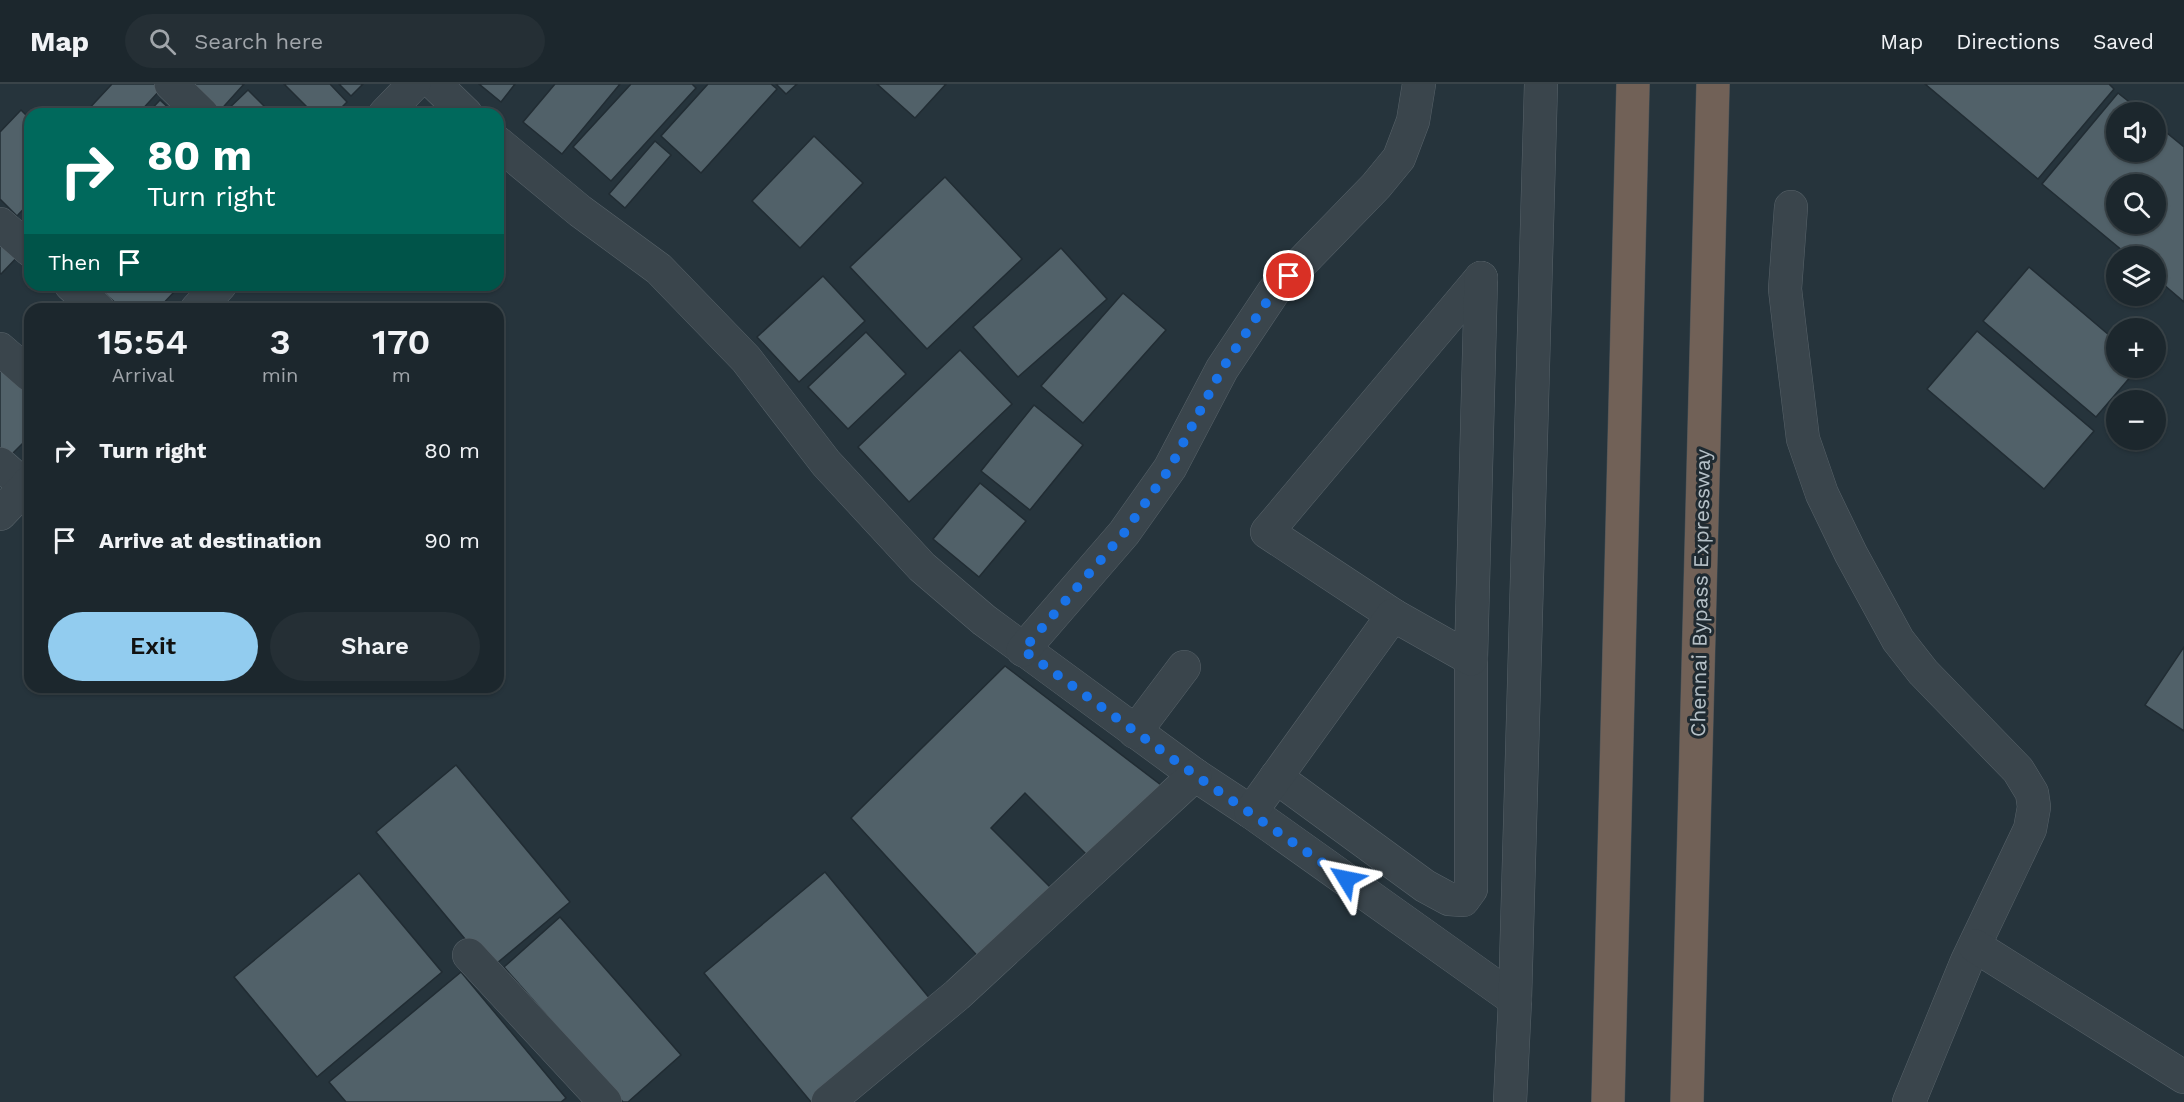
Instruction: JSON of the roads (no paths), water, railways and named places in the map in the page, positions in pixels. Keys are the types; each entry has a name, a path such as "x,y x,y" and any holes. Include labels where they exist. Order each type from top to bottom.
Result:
{"highway":[{"path":"1608,1102 1633,84"},
{"name":"Chennai Bypass Expressway","path":"1687,1102 1713,84"}],"street":[{"path":"171,84 196,108"},
{"path":"391,108 414,84"},
{"path":"435,84 460,108"},
{"path":"1023,650 1124,533 1170,468 1222,369 1274,291 1376,186 1399,158 1413,121 1419,84"},
{"path":"1510,1102 1515,1000 1541,84"},
{"path":"504,148 580,211 659,269 746,359 826,463 922,567 984,620 1195,775 1251,812 1515,1000"},
{"path":"1791,207 1785,289 1793,364 1803,439 1822,494 1851,554 1898,640 1923,672 2018,770 2032,793 2034,807 2030,829 1975,946 1909,1102"},
{"path":"0,224 24,245"},
{"path":"1276,777 1425,886 1449,899 1463,900 1472,889 1471,659 1481,278 1267,532 1393,615 1471,659"},
{"path":"78,291 91,303"},
{"path":"203,303 214,291"},
{"path":"0,349 24,370"},
{"path":"0,464 24,482"},
{"path":"0,514 24,489"},
{"path":"1251,812 1393,615"},
{"path":"1135,732 1184,667"},
{"path":"828,1102 957,995 1195,775"},
{"path":"1975,946 2184,1077"},
{"path":"469,955 605,1102"}]}
